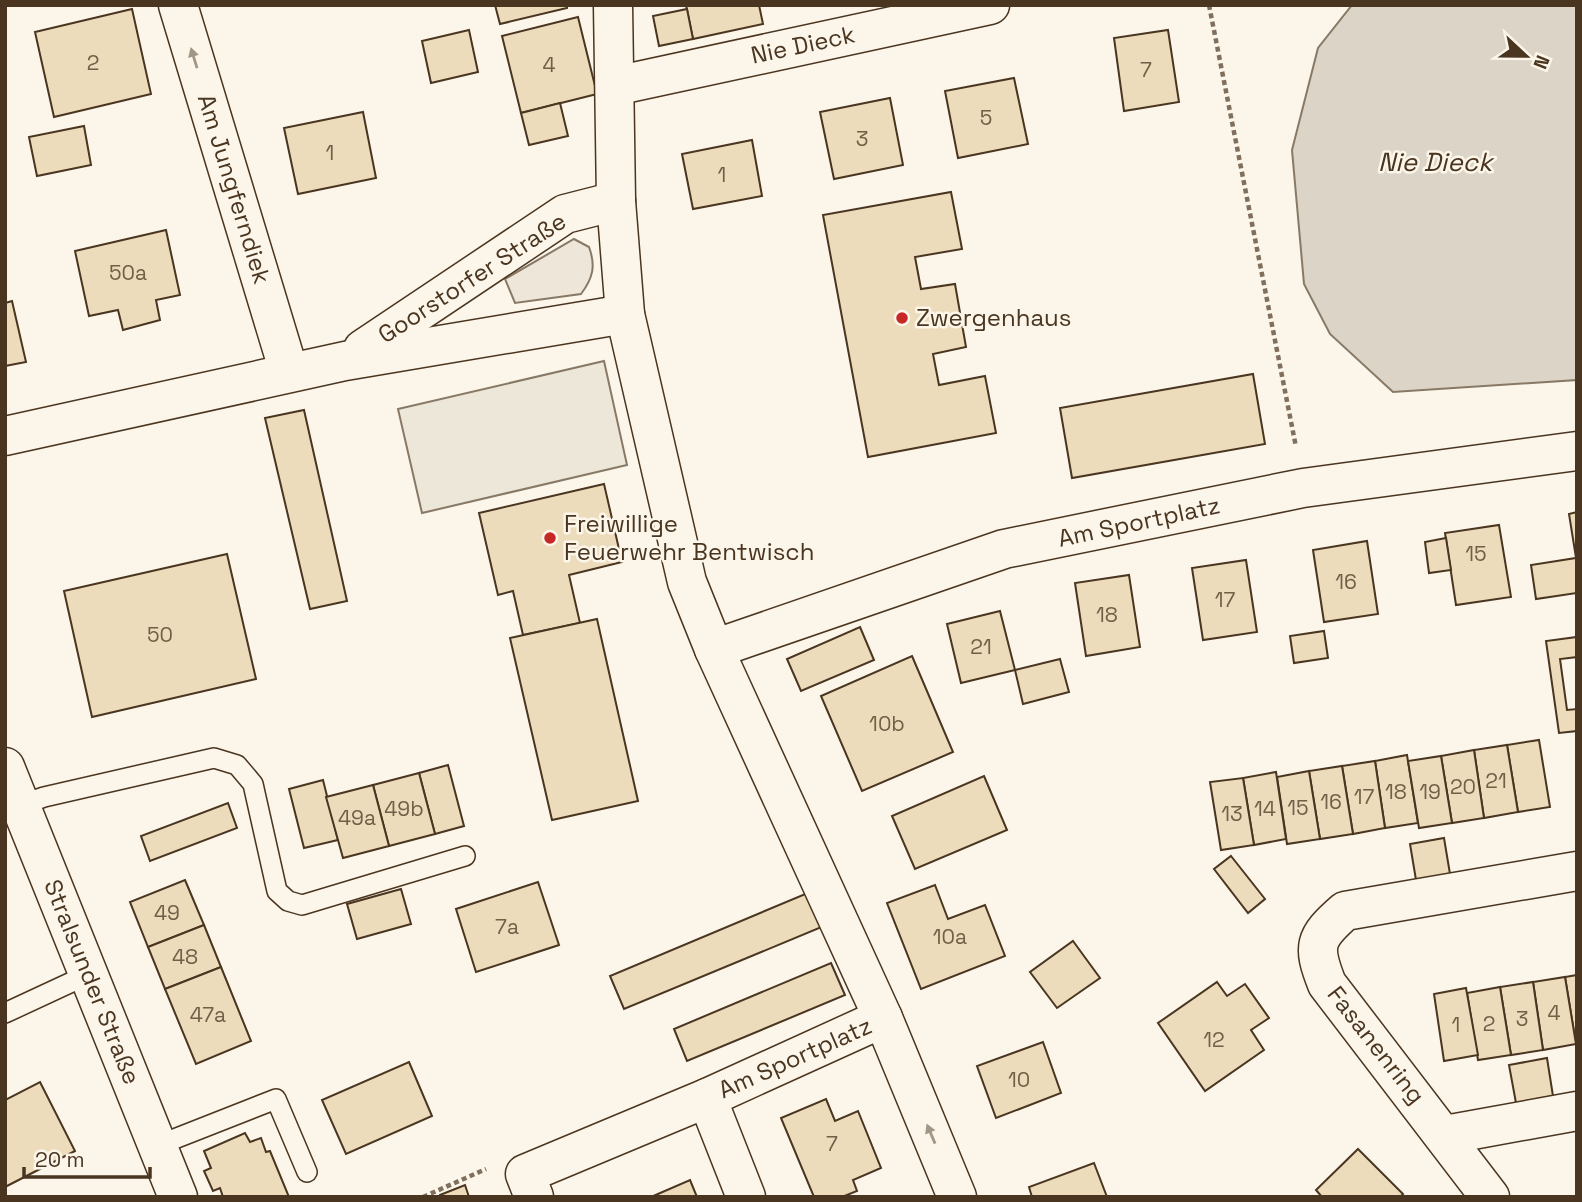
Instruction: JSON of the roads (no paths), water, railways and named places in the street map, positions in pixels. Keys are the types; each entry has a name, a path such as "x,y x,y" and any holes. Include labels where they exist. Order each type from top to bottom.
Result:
{"street":[{"name":"Am Jungferndiek","path":"178,5 289,372"},
{"path":"613,5 616,201"},
{"name":"Nie Dieck","path":"615,86 990,5"},
{"name":"Am Sportplatz","path":"616,201 625,314 687,582 714,649 883,1018 957,1197"},
{"name":"Goorstorfer Straße","path":"345,360 565,214 616,201"},
{"name":"Goorstorfer Straße","path":"5,436 345,360 625,314"},
{"name":"Am Sportplatz","path":"714,649 1004,549 1303,488 1577,451"},
{"name":"Stralsunder Straße","path":"5,767 178,1197"},
{"name":"Fasanenring","path":"1490,1197 1327,984 1316,954 1322,931 1345,911 1577,871"},
{"name":"Am Sportplatz","path":"530,1185 706,1098 883,1018"},
{"name":"Am Sportplatz","path":"706,1098 746,1197"},
{"path":"1445,1135 1577,1111"}],"lane":[{"path":"21,805 44,797 214,758 237,765 253,784 277,891 288,901 302,905 465,856"},
{"path":"5,1013 89,974"},
{"path":"159,1145 276,1099 307,1172"}],"water":[{"name":"Nie Dieck","path":"1352,5 1577,5 1577,380 1393,392 1330,334 1304,284 1292,150 1318,48"}],"place":[{"name":"Zwergenhaus","path":"902,318"},
{"name":"Freiwillige Feuerwehr Bentwisch","path":"550,538"}]}
